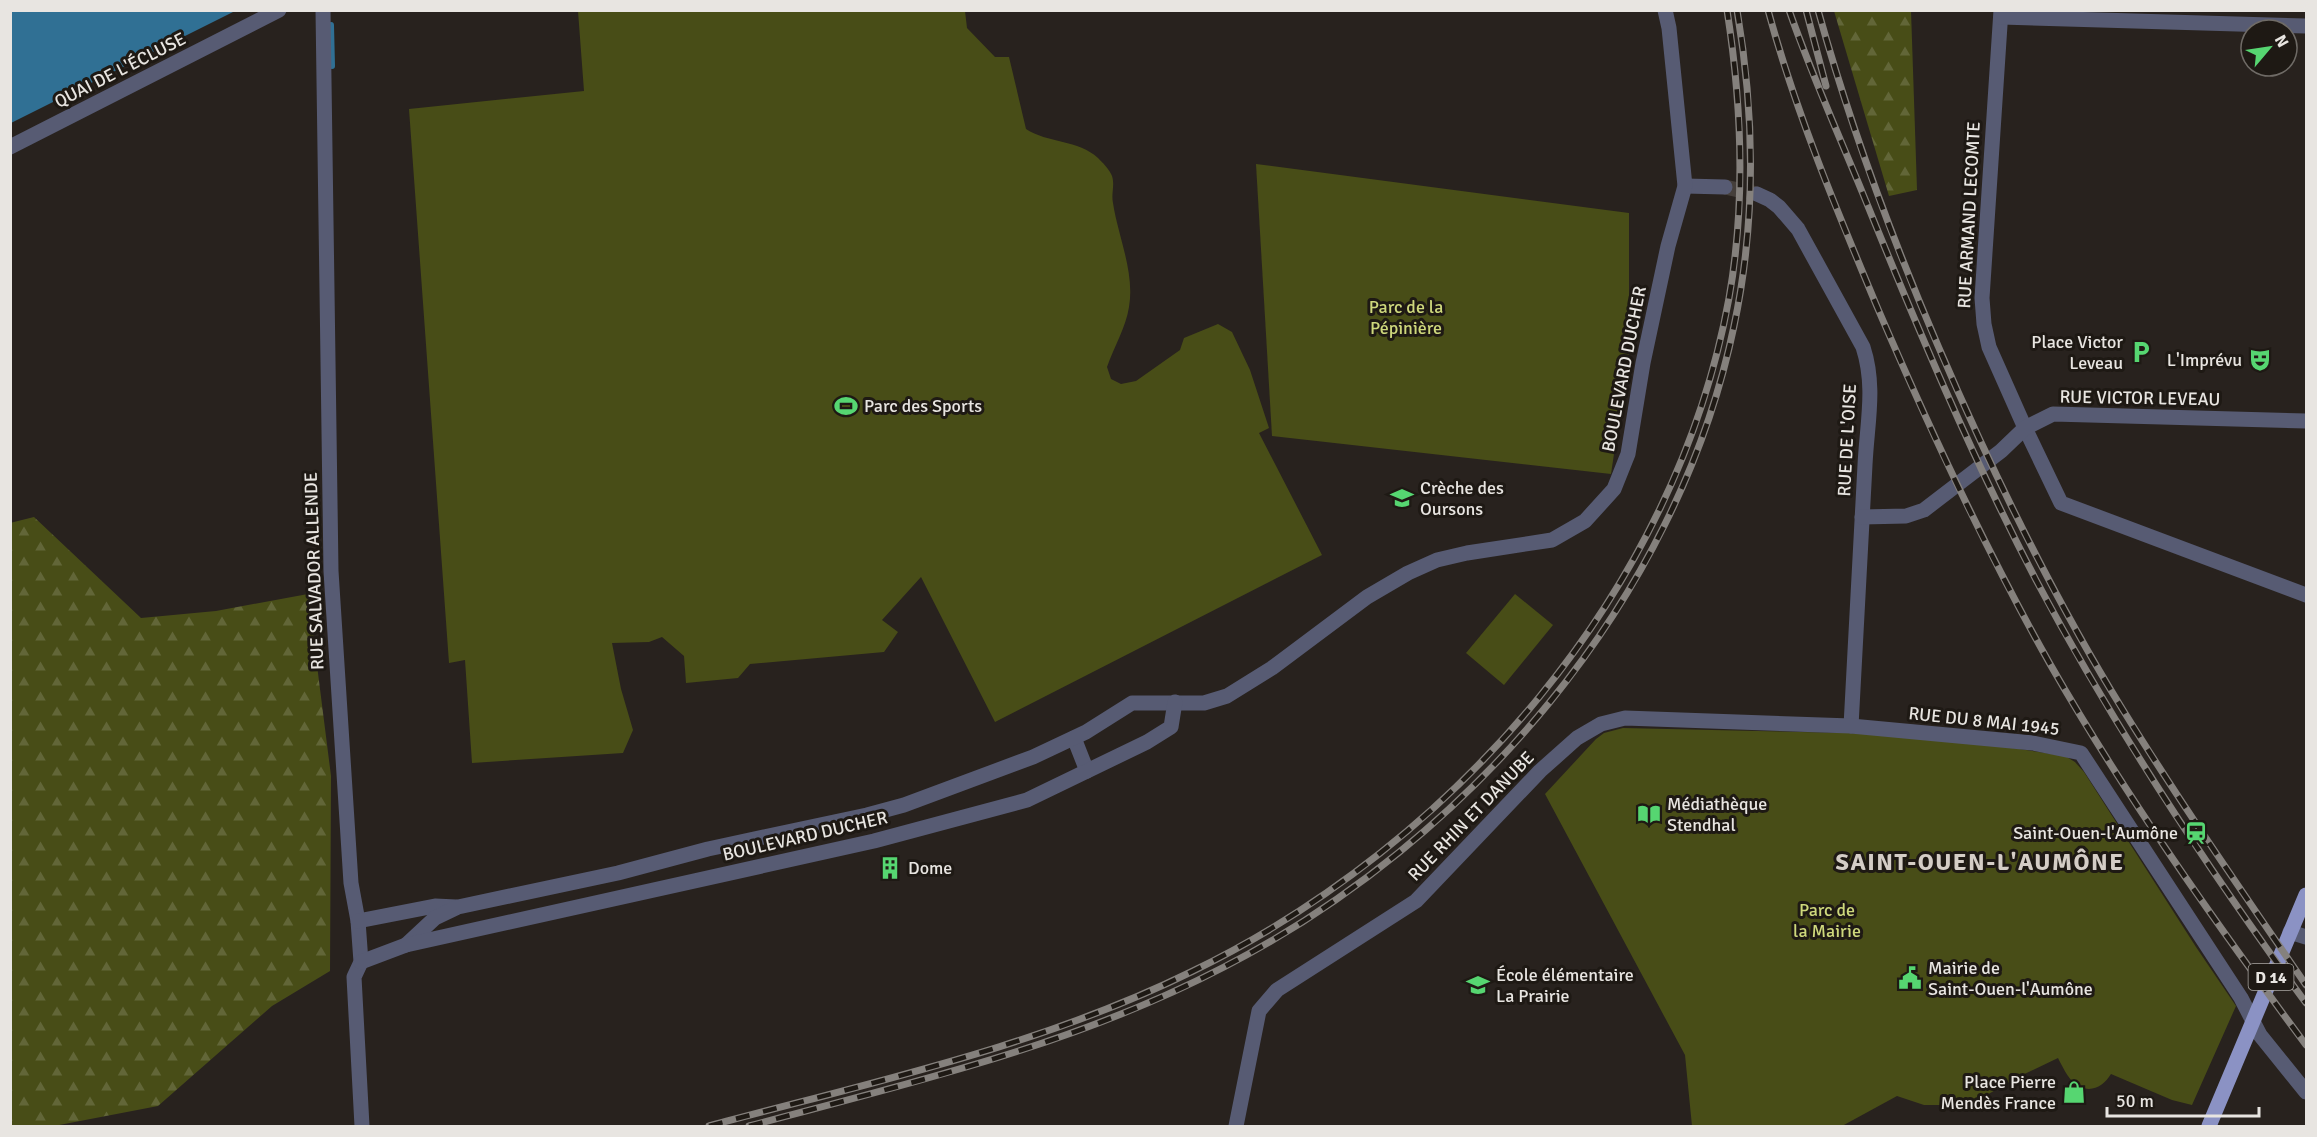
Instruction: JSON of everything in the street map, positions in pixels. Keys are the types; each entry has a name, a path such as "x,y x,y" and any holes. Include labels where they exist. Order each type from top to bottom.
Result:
{"main road":[{"name":"D 14","path":"2209,1126 2307,895"}],"street":[{"name":"QUAI DE L'ÉCLUSE","path":"10,147 279,10"},
{"name":"RUE SALVADOR ALLENDE","path":"323,10 331,571 351,883 358,921 361,962 354,977 362,1126"},
{"path":"1665,10 1669,28 1685,186 1725,187"},
{"path":"2001,14 2307,26"},
{"name":"RUE ARMAND LECOMTE","path":"2001,14 1982,298 1984,324 1989,347 2061,503 2307,595"},
{"name":"BOULEVARD DUCHER","path":"406,945 435,918 458,907 618,873 708,849 886,810 1033,757 1074,738 1132,703 1204,703 1227,696 1272,669 1367,597 1408,573 1437,560 1491,548 1552,540 1585,521 1614,489 1629,454 1642,363 1668,246 1685,186"},
{"name":"RUE DE L'OISE","path":"1757,194 1770,200 1794,223 1863,346 1870,366 1871,386 1851,726"},
{"name":"RUE VICTOR LEVEAU","path":"1862,517 1906,516 1924,510 2001,451 2025,428 2053,414 2307,421"},
{"name":"BOULEVARD DUCHER","path":"361,962 406,945 874,841 1027,800 1147,742 1171,727 1175,702"},
{"name":"RUE RHIN ET DANUBE","path":"1236,1126 1259,1011 1277,990 1416,901 1540,771 1576,738 1601,724 1625,718 1851,726"},
{"name":"RUE DU 8 MAI 1945","path":"1851,726 2033,743 2081,753 2241,998 2253,1022"},
{"path":"1074,738 1087,771"},
{"name":"BOULEVARD DUCHER","path":"358,921 435,906 458,907"},
{"path":"2290,932 2307,937"},
{"path":"2253,1022 2260,1035 2307,1092"}],"green space":[{"name":"Parc des Sports","path":"578,11 965,11 967,28 995,57 1009,57 1026,129 1034,134 1090,152 1104,164 1112,176 1113,203 1128,268 1130,294 1125,322 1107,367 1111,379 1121,384 1136,381 1180,350 1184,338 1218,324 1232,332 1250,370 1269,428 1259,433 1322,555 995,722 921,577 882,620 898,632 884,652 750,664 738,678 686,683 684,656 662,637 649,642 612,643 621,689 633,730 623,753 472,763 465,660 449,663 409,109 584,91"},
{"path":"1834,11 1911,11 1917,190 1889,196"},
{"name":"Parc de la Pépinière","path":"1256,164 1629,213 1629,353 1611,474 1272,436"},
{"path":"34,517 141,618 216,611 308,594 331,776 330,971 272,1006 158,1106 54,1126 11,1126 10,523"},
{"path":"1515,594 1553,625 1504,685 1466,653"},
{"name":"Parc de la Mairie","path":"1623,728 1848,733 1949,738 2065,756 2075,762 2084,772 2236,1006 2192,1105 2172,1100 2111,1074 2100,1086 2090,1089 2080,1087 2065,1072 2058,1058 2016,1078 1980,1099 1948,1105 1924,1105 1897,1096 1842,1126 1692,1126 1685,1055 1545,794 1596,739 1604,733"}],"water":[{"path":"11,10 235,10 235,11 11,123"}],"waterway":[{"path":"331,25 332,66"}],"tunnel":[{"path":"1725,187 1757,194"}],"railway":[{"path":"709,1126 894,1077 1016,1041 1076,1021 1193,971 1289,917 1380,853 1464,779 1540,696 1605,606 1660,509 1702,406 1729,298 1738,226 1739,118 1727,10"},
{"path":"749,1126 991,1060 1051,1040 1110,1019 1224,967 1314,914 1399,852 1478,781 1550,702 1612,616 1665,524 1706,427 1734,326 1746,248 1750,169 1747,89 1737,10"},
{"path":"1768,10 1804,124 1863,272 1938,444 2003,577 2079,714 2140,811 2306,1045"},
{"path":"1789,10 1815,80 1924,341 1989,485 2036,580 2130,743 2233,901 2306,1003"},
{"path":"1806,10 1826,86"},
{"path":"1818,10 1851,120 1911,281 1979,438 2029,542 2084,644 2123,710 2190,814 2306,985"}],"place":[{"name":"Place Victor Leveau","path":"2141,352"},
{"name":"L'Imprévu","path":"2260,360"},
{"name":"Parc des Sports","path":"846,406"},
{"name":"Crèche des Oursons","path":"1402,498"},
{"name":"Médiathèque Stendhal","path":"1649,814"},
{"name":"Saint-Ouen-l'Aumône","path":"2196,833"},
{"name":"Dome","path":"890,868"},
{"name":"Mairie de Saint-Ouen-l'Aumône","path":"1910,978"},
{"name":"École élémentaire La Prairie","path":"1478,985"},
{"name":"Place Pierre Mendès France","path":"2074,1092"}],"district":[{"name":"SAINT-OUEN-L'AUMÔNE","path":"1980,862"}]}
